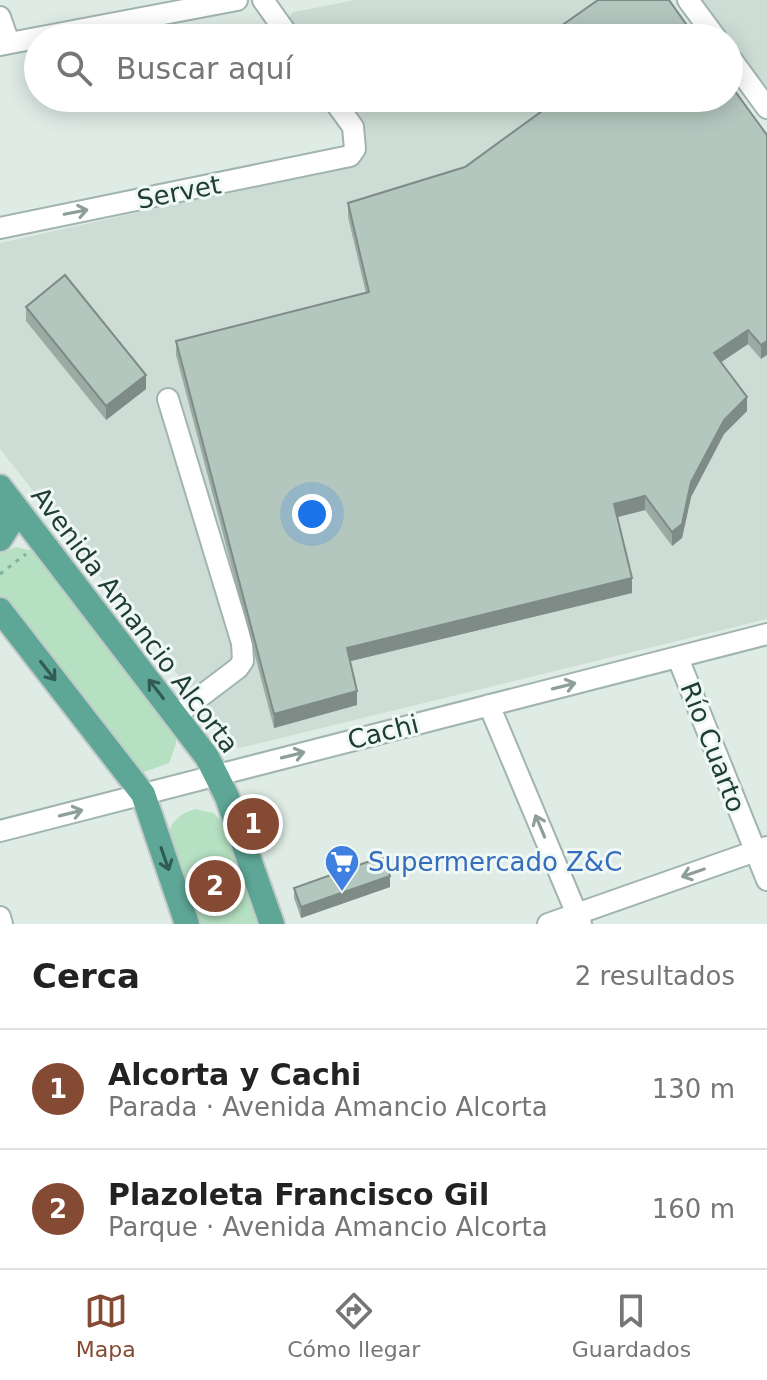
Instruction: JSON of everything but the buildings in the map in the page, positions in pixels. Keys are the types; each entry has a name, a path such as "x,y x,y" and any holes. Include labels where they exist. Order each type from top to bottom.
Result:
{"main road":[{"name":"Avenida Amancio Alcorta","path":"5,494 176,715 217,775 272,924"},
{"path":"0,539 12,513 5,494"},
{"path":"0,610 143,794 187,924"}],"street":[{"path":"110,24 237,0"},
{"path":"263,0 280,24"},
{"path":"688,0 706,24"},
{"path":"0,17 4,44 24,40"},
{"path":"743,75 767,108"},
{"name":"Servet","path":"0,228 350,156 355,149 353,127 342,112"},
{"path":"168,399 242,643 243,661 176,715"},
{"name":"Cachi","path":"0,831 767,634"},
{"name":"Río Cuarto","path":"678,658 760,849 767,880"},
{"path":"489,705 579,919"},
{"path":"548,924 579,919 760,849"},
{"path":"0,917 2,924"}],"path":[{"path":"0,574 42,541"}],"shaded area":[{"path":"356,0 660,0 678,24 290,24 287,20 293,12"},
{"path":"700,0 767,0 767,89 743,57 743,24 718,24"},
{"path":"343,112 741,112 767,143 767,619 240,748 233,745 0,449 0,243 352,165"}],"green space":[{"path":"16,547 33,551 41,558 176,735 169,763 144,772 136,771 0,599 0,554"},
{"path":"195,809 213,813 220,819 260,924 198,924 169,840 170,829 176,820"}],"place":[{"name":"Alcorta y Cachi","path":"253,824"},
{"name":"Plazoleta Francisco Gil","path":"215,886"},
{"name":"Supermercado Z&C","path":"342,893"}]}
